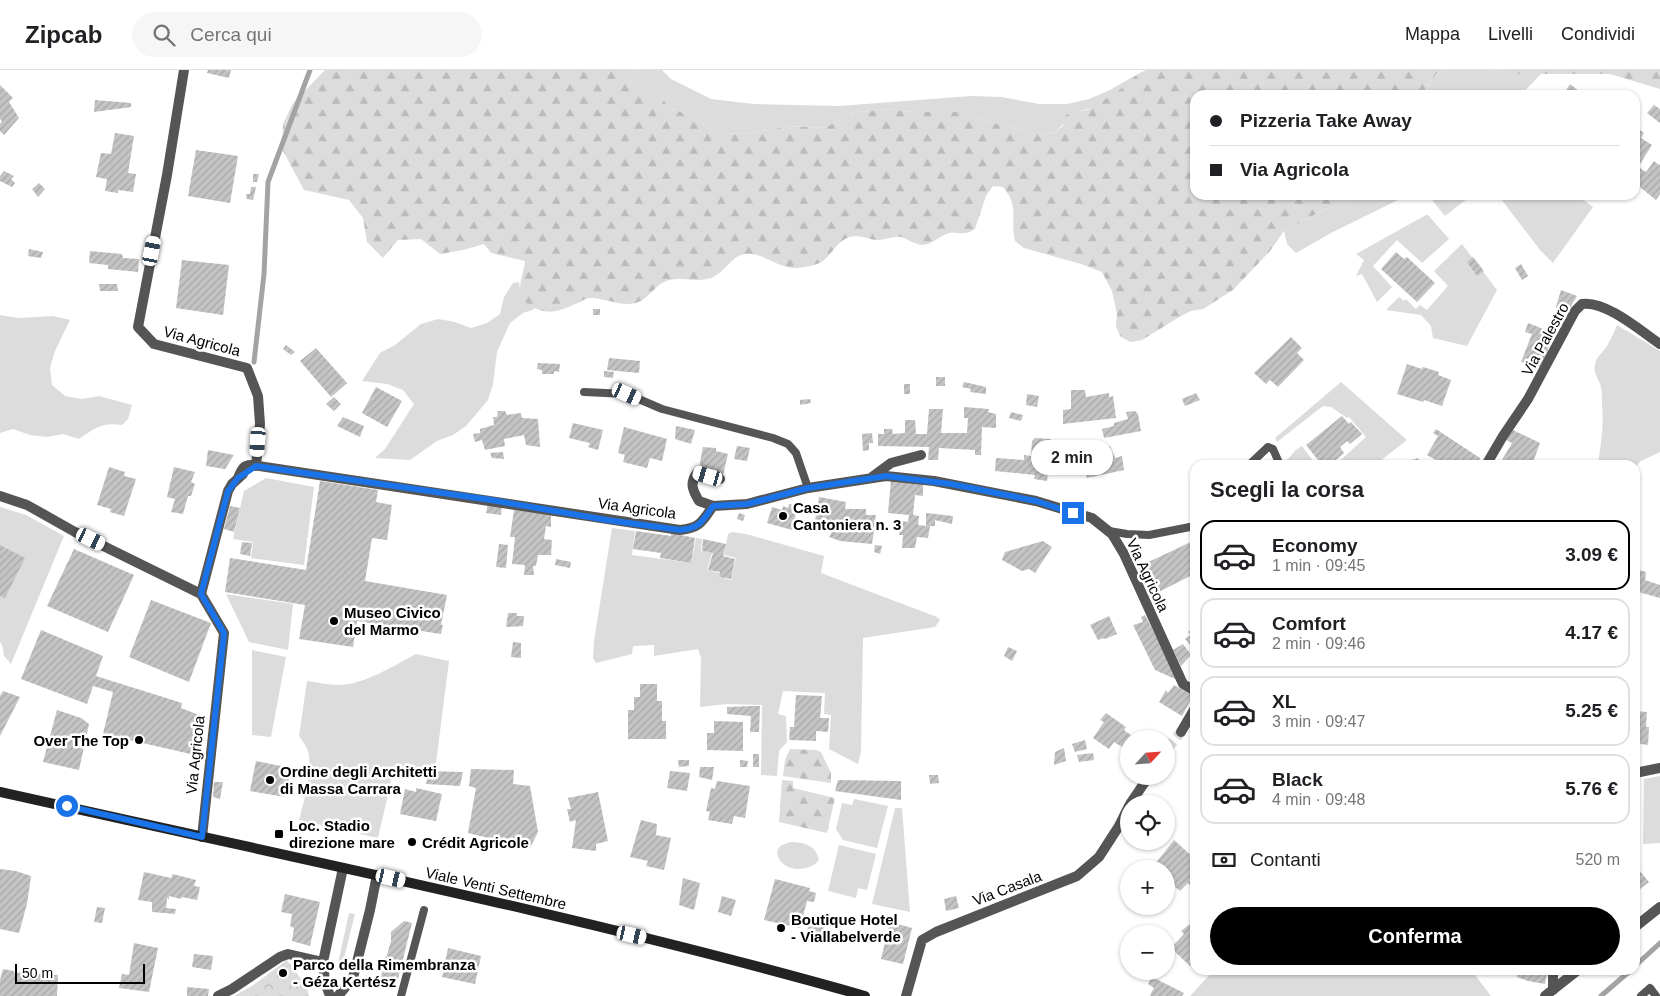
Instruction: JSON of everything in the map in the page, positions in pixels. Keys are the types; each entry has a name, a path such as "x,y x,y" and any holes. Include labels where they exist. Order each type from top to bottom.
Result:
{"main road":[{"name":"Viale Venti Settembre","path":"0,792 377,875 678,946 865,996"}],"street":[{"name":"Via Agricola","path":"184,70 167,175 138,327 154,344 247,368 258,396 260,424 256,466 680,530 691,529 700,525 713,506 747,504 808,488 886,476 934,481 1036,501 1092,518 1110,531 1124,554 1183,684 1190,688"},
{"name":"Via Palestro","path":"1489,460 1502,436 1528,399 1575,311 1582,304 1596,304 1660,344"},
{"path":"865,479 891,463 921,455"},
{"path":"0,496 26,505 75,532 201,594 228,491 238,478 243,467 248,464 256,466"},
{"path":"713,506 699,501 692,489 694,476 697,473 720,479"},
{"name":"Via Agricola","path":"201,594 224,633 202,837"},
{"path":"1181,732 1190,717"},
{"path":"1640,772 1660,768"},
{"name":"Via Casala","path":"906,996 922,940 936,932 1076,876 1099,857 1120,824"},
{"path":"330,996 325,982 323,962 343,868"},
{"path":"338,996 353,978 377,875"},
{"path":"1640,923 1660,907"},
{"path":"218,996 232,989 280,957 288,954 323,962"},
{"path":"1549,993 1552,975"},
{"path":"1549,993 1572,975"}],"lane":[{"path":"584,392 627,394 662,409 773,438 788,444 796,453 808,488"},
{"path":"1254,460 1268,447 1273,449 1278,460"},
{"path":"1110,531 1149,535 1190,527"},
{"path":"401,996 424,910"},
{"path":"1641,996 1650,988 1656,996"}],"green space":[{"path":"325,70 635,70 628,86 652,92 662,98 670,108 692,116 711,130 723,133 745,134 790,126 824,128 855,112 889,109 914,112 964,112 985,121 1043,135 1054,133 1063,126 1066,115 1088,110 1118,91 1136,75 1146,70 1444,70 1436,74 1425,90 1190,90 1190,200 1347,200 1284,231 1270,251 1233,290 1203,309 1191,311 1181,316 1142,340 1130,342 1120,336 1116,326 1117,314 1112,291 1102,272 1024,248 1015,241 1011,201 1003,187 993,186 986,196 975,229 969,232 950,233 922,245 901,237 878,240 859,236 849,237 839,244 827,258 815,265 800,268 781,265 755,254 741,255 716,276 700,280 677,279 666,281 636,303 619,303 591,298 559,310 543,311 523,300 520,288 525,261 491,253 484,244 440,254 421,239 398,240 383,258 367,242 363,218 349,200 304,190 282,149 283,124 293,103"},
{"path":"635,70 662,70 671,79 711,99 754,104 839,106 971,96 1002,97 1039,104 1067,104 1089,99 1108,91 1136,75 1102,103 1077,111 1054,133 1042,135 985,121 964,112 914,112 889,109 855,112 824,128 790,126 745,134 723,133 711,130 692,116 670,108 662,98 628,86"},
{"path":"1444,70 1489,70 1509,74 1542,73 1526,90 1425,90 1436,74"},
{"path":"1489,70 1660,70 1660,89 1610,74 1509,74"},
{"path":"1347,200 1398,200 1331,233 1296,253 1287,244 1284,231"},
{"path":"1432,200 1466,200 1445,216"},
{"path":"1502,200 1584,200 1593,207 1553,263 1540,250"},
{"path":"1426,215 1449,239 1422,263 1397,240 1373,266 1392,287 1377,302 1362,274 1356,276 1364,260 1356,254"},
{"path":"1462,244 1497,290 1467,346 1433,338 1431,326 1421,315 1386,310 1399,297 1404,301 1406,299 1416,309 1420,305 1427,310 1448,286 1434,271"},
{"path":"519,282 523,297 535,309 523,313 510,323 497,352 493,384 488,400 466,426 453,435 437,441 410,460 375,458 385,449 414,404 403,390 387,384 362,381 380,353 395,345 421,324 438,319 455,322 471,328 487,323 500,314 504,297 513,283"},
{"path":"0,315 19,318 53,316 70,320 55,351 50,368 52,385 65,396 82,399 99,396 132,405 128,419 122,425 109,424 99,427 79,439 63,434 47,437 30,435 13,429 0,433"},
{"path":"1617,325 1660,351 1660,452 1640,462 1640,460 1599,460 1603,412 1601,389 1595,374 1595,365"},
{"path":"1341,382 1407,440 1381,460 1341,460 1366,437 1349,417 1347,418 1331,407 1323,406 1277,442 1275,438"},
{"path":"1302,446 1312,460 1287,460"},
{"path":"266,478 314,487 304,565 251,558 253,542 233,539 244,491"},
{"path":"0,507 26,515 64,536 11,664 4,656 0,641"},
{"path":"612,528 635,531 632,555 691,563 696,538 702,539 701,551 712,553 707,570 720,573 719,577 731,580 736,558 724,555 728,534 732,532 746,534 824,556 821,573 937,617 940,620 935,627 863,638 861,752 858,764 829,749 831,715 824,714 825,693 783,691 778,714 786,716 787,742 779,751 777,776 761,775 762,705 727,704 700,707 701,658 698,649 654,656 654,645 633,646 632,654 596,663 593,658 594,641"},
{"path":"226,594 293,604 288,650 249,642"},
{"path":"252,650 286,657 271,737 252,735"},
{"path":"416,654 449,661 435,771 394,768 378,838 299,820 309,772 309,754 299,736 307,681 330,685 358,682"},
{"path":"790,749 816,750 821,752 831,773 831,783 783,776 785,760"},
{"path":"1660,776 1660,843 1643,844 1644,779"},
{"path":"782,780 793,781 793,788 835,798 827,833 779,822"},
{"path":"854,799 888,806 877,848 843,840 836,829 842,803 852,805"},
{"path":"895,808 902,808 910,912 872,904"},
{"path":"790,842 809,845 815,851 819,860 801,869 788,867 782,863 777,851 780,846"},
{"path":"839,845 876,854 867,890 858,888 856,898 828,891"},
{"path":"349,913 355,914 341,970 338,971 337,968"},
{"name":"Parco della Rimembranza - Géza Kertész","path":"287,960 307,987 309,996 234,996 252,986"},
{"path":"1209,975 1475,975 1491,996 1190,996"}],"building":[{"path":"208,70 231,70 229,78 207,73"},
{"path":"1570,84 1578,90 1566,90"},
{"path":"0,85 13,98 9,102 19,118 4,135 0,131 2,121 0,119"},
{"path":"95,100 131,103 131,107 94,112"},
{"path":"1654,105 1660,109 1660,123 1647,113"},
{"path":"1640,130 1644,133 1641,138 1652,145 1640,164"},
{"path":"115,133 134,136 128,173 136,174 133,192 118,190 118,193 105,191 107,179 96,177 101,153 111,154"},
{"path":"196,150 238,156 230,203 188,196"},
{"path":"1654,161 1660,164 1660,194 1656,200 1640,187 1640,168 1646,172"},
{"path":"4,171 14,176 11,179 15,183 12,187 0,181 0,176"},
{"path":"253,174 259,174 257,182 253,182"},
{"path":"39,183 45,189 38,197 32,189"},
{"path":"251,187 256,187 253,200 247,199 246,194 250,194"},
{"path":"29,249 43,252 41,258 28,256"},
{"path":"90,251 122,254 123,258 139,259 138,272 108,269 108,265 89,263"},
{"path":"1396,252 1404,259 1407,257 1435,283 1417,302 1381,269"},
{"path":"1473,257 1484,271 1477,276 1467,262"},
{"path":"182,260 229,265 223,315 176,308"},
{"path":"1521,264 1528,276 1522,280 1515,268"},
{"path":"99,284 117,284 118,291 100,291"},
{"path":"1561,290 1577,296 1568,311 1556,307"},
{"path":"593,309 600,309 600,315 593,315"},
{"path":"1528,323 1546,330 1548,351 1540,367 1521,362 1532,334 1525,332"},
{"path":"1291,337 1302,348 1297,353 1304,360 1278,387 1270,380 1266,384 1254,373"},
{"path":"286,345 295,352 291,355 283,349"},
{"path":"316,348 347,383 331,397 300,361"},
{"path":"609,358 640,361 639,373 607,370"},
{"path":"538,363 560,364 559,372 554,371 554,374 542,374 542,370 537,369"},
{"path":"1407,364 1439,372 1438,375 1451,380 1442,406 1397,394"},
{"path":"604,371 614,372 613,378 604,377"},
{"path":"936,377 945,377 945,386 936,386"},
{"path":"964,382 986,387 986,394 970,392 971,389 962,387"},
{"path":"904,384 910,384 910,394 904,394"},
{"path":"376,387 402,401 387,427 362,413"},
{"path":"1071,390 1085,390 1086,397 1109,393 1109,397 1113,396 1116,418 1063,424 1063,410 1071,409"},
{"path":"1196,393 1200,400 1185,406 1182,399"},
{"path":"1027,394 1039,396 1037,407 1026,405"},
{"path":"334,397 341,404 334,411 326,404"},
{"path":"810,399 811,403 800,405 800,400"},
{"path":"964,407 989,409 988,412 996,414 996,428 982,427 981,455 975,455 975,450 939,448 938,460 928,460 929,447 878,446 878,434 884,434 884,429 892,429 893,434 905,433 905,420 915,420 916,434 927,434 929,409 943,409 941,433 967,433 968,418 964,418"},
{"path":"498,411 505,411 507,415 521,413 522,418 538,419 540,447 526,445 524,435 504,439 505,446 485,450 482,440 475,442 473,434 480,433 480,429 494,425 493,417 497,417"},
{"path":"1135,411 1138,414 1141,431 1104,438 1102,429 1114,426 1114,423 1128,419 1126,412"},
{"path":"1011,412 1023,415 1021,421 1009,418"},
{"path":"1342,416 1349,424 1351,422 1362,434 1350,444 1347,441 1340,447 1344,453 1336,460 1318,460 1306,445"},
{"path":"343,417 364,426 360,437 337,426"},
{"path":"573,423 603,430 598,450 588,447 590,443 569,438"},
{"path":"676,426 695,430 691,444 675,439"},
{"path":"624,427 667,439 662,461 650,458 647,468 623,462 625,455 618,453"},
{"path":"1436,429 1480,458 1479,460 1436,460 1427,455 1438,436 1433,433"},
{"path":"1513,430 1540,443 1534,460 1502,460 1512,443 1506,440"},
{"path":"872,433 873,443 869,443 869,450 863,451 862,434"},
{"path":"1035,438 1051,439 1047,481 1034,479 1035,475 995,471 996,458 1024,460 1024,455 1031,456 1032,441"},
{"path":"737,446 750,448 747,461 734,459"},
{"path":"1110,446 1115,458 1122,456 1124,470 1087,478 1080,452"},
{"path":"703,447 716,448 716,451 728,454 723,475 702,472 700,462"},
{"path":"208,450 234,455 225,469 206,466"},
{"path":"503,452 504,459 492,458 490,453"},
{"path":"109,467 125,472 124,476 136,479 124,516 110,512 111,509 97,505"},
{"path":"174,467 195,472 191,482 195,484 191,496 188,496 183,514 171,512 175,499 167,497"},
{"path":"891,480 923,484 923,496 915,495 913,515 919,516 918,525 926,526 926,513 953,516 952,524 935,520 935,526 930,526 928,538 917,537 915,548 902,548 903,535 899,535 901,521 908,522 909,515 888,513"},
{"path":"320,481 378,490 376,502 392,505 387,540 372,538 365,581 447,595 441,634 357,621 353,647 299,639 305,605 225,592 230,558 306,570"},
{"path":"819,497 846,502 845,509 866,509 866,515 876,515 872,544 840,541 829,537 834,528 814,526"},
{"path":"488,503 502,505 501,515 486,513"},
{"name":"Casa Cantoniera n. 3","path":"789,504 795,505 792,513 796,514 792,530 767,523 772,507 782,510 783,506 788,508"},
{"path":"230,506 240,508 234,532 224,529"},
{"path":"514,510 551,515 551,527 546,526 544,539 552,540 551,555 538,555 536,566 533,566 534,575 524,575 525,565 512,564 515,537 510,537"},
{"path":"739,513 745,515 743,521 737,519"},
{"path":"636,531 671,536 671,533 695,538 691,563 660,558 661,553 633,549"},
{"path":"703,539 726,544 723,556 735,559 731,579 719,577 720,572 708,570 713,553 702,551"},
{"path":"1043,541 1052,547 1035,573 1029,569 1022,571 1002,560 1005,552"},
{"path":"242,542 252,543 250,556 240,554"},
{"path":"1190,542 1190,576 1151,596 1138,567"},
{"path":"499,544 508,545 506,568 496,567"},
{"path":"0,545 25,558 5,598 0,596"},
{"path":"875,545 882,546 880,554 874,552"},
{"path":"74,549 134,575 108,632 47,606"},
{"path":"556,559 571,562 570,568 555,565"},
{"path":"1640,570 1646,572 1645,580 1660,585 1660,598 1640,592"},
{"path":"151,600 211,623 189,682 129,657"},
{"path":"508,613 517,613 517,616 524,616 523,626 506,627"},
{"path":"1145,615 1171,665 1177,678 1175,679 1155,670 1133,625 1143,622 1141,617"},
{"path":"1109,616 1117,634 1098,640 1090,625"},
{"path":"41,630 103,656 96,676 182,703 181,708 202,716 195,755 103,734 113,692 93,686 87,704 21,679"},
{"path":"1190,636 1190,644 1185,639"},
{"path":"513,642 521,643 521,658 511,657"},
{"path":"1183,644 1190,656 1181,666 1173,650"},
{"path":"1008,647 1017,651 1012,661 1004,656"},
{"path":"640,684 657,684 657,701 662,701 662,721 666,721 666,739 628,739 628,710 634,710 634,697 640,697"},
{"path":"1174,685 1190,694 1190,701 1182,716 1159,702 1166,690 1168,693"},
{"path":"3,691 20,697 0,736 0,696"},
{"path":"796,695 822,696 820,718 829,718 828,732 816,731 816,741 789,740 790,727 794,727"},
{"path":"760,706 759,732 750,732 751,716 727,714 727,707"},
{"path":"57,710 81,718 89,724 79,770 43,762"},
{"path":"1640,711 1647,712 1646,727 1649,727 1648,745 1640,744"},
{"path":"1106,713 1126,727 1124,730 1120,730 1120,746 1114,742 1109,749 1093,738 1104,722 1100,720"},
{"path":"714,721 743,722 743,751 707,750 707,733 714,733"},
{"path":"1085,740 1087,749 1075,752 1072,744"},
{"path":"1064,748 1066,761 1054,765 1055,752"},
{"path":"1093,753 1094,760 1079,762 1077,755"},
{"path":"753,754 759,754 759,767 753,767"},
{"path":"678,760 689,760 689,766 679,767"},
{"path":"740,760 748,761 747,767 740,767"},
{"path":"256,761 291,768 285,797 250,791"},
{"path":"700,767 714,767 712,780 699,777"},
{"path":"471,769 514,770 513,784 530,786 538,832 530,848 468,833 476,788 469,786"},
{"path":"429,771 463,772 460,786 426,784"},
{"path":"670,771 690,773 687,791 667,788"},
{"path":"929,775 938,775 939,783 930,784"},
{"path":"838,780 901,781 901,800 835,791"},
{"path":"717,781 750,786 745,818 734,816 732,824 708,820 710,812 706,811 711,788 715,789"},
{"path":"214,782 223,782 220,799 213,797"},
{"path":"416,788 442,794 436,821 400,814 405,789 416,792"},
{"path":"598,792 608,841 596,844 596,851 572,848 576,820 570,822 567,809 571,809 568,798"},
{"path":"641,820 657,824 656,835 671,838 664,870 646,866 648,861 630,857"},
{"path":"1175,841 1190,854 1190,885 1188,883 1180,891 1175,887 1175,860 1158,860 1166,850 1175,850"},
{"path":"0,869 16,871 31,876 27,904 19,933 0,929"},
{"path":"1640,871 1649,882 1640,889"},
{"path":"144,872 171,878 173,874 196,880 194,886 200,887 197,900 169,896 166,908 176,909 175,914 152,912 152,902 138,900"},
{"path":"683,878 700,883 694,910 679,905"},
{"path":"775,879 810,888 809,891 816,893 814,902 807,901 800,928 764,920"},
{"path":"285,894 320,902 310,946 292,941 294,928 290,926 292,914 281,912"},
{"path":"722,896 736,900 731,916 718,912"},
{"path":"956,896 959,908 946,911 944,899"},
{"path":"97,907 105,908 102,923 94,922"},
{"path":"404,921 412,923 396,987 379,983 391,941 391,932"},
{"path":"810,921 825,925 820,942 805,938"},
{"path":"890,922 912,928 903,964 881,959"},
{"path":"1190,924 1190,966 1175,952 1175,944 1184,934 1181,931"},
{"path":"134,943 158,948 149,992 119,988 122,974 129,975"},
{"path":"448,948 481,956 475,984 442,977"},
{"path":"194,954 213,956 211,970 192,967"},
{"path":"3,969 14,971 14,973 31,972 47,976 48,974 58,975 57,996 0,996 0,980"},
{"path":"1517,975 1546,975 1545,984 1517,977"},
{"path":"1150,980 1158,980 1184,993 1182,996 1151,996 1154,988 1148,984"},
{"path":"187,987 209,989 208,996 187,996"}],"waterway":[{"path":"254,362 264,274 268,182 310,70"},
{"path":"1640,961 1660,943"},
{"path":"1601,996 1625,975"}],"tunnel":[{"path":"1175,739 1181,732"}],"place":[{"name":"Casa Cantoniera n. 3","path":"783,516"},
{"name":"Museo Civico del Marmo","path":"334,621"},
{"name":"Over The Top","path":"139,740"},
{"name":"Ordine degli Architetti di Massa Carrara","path":"270,780"},
{"name":"Loc. Stadio direzione mare","path":"279,834"},
{"name":"Crédit Agricole","path":"412,842"},
{"name":"Boutique Hotel - Viallabelverde","path":"781,928"},
{"name":"Parco della Rimembranza - Géza Kertész","path":"283,973"}],"route":[{"path":"67,806 202,837 224,633 201,594 228,491 238,478 256,466 680,530 691,529 700,525 713,506 747,504 808,488 861,478 886,476 951,484 1036,501 1073,513"}]}
